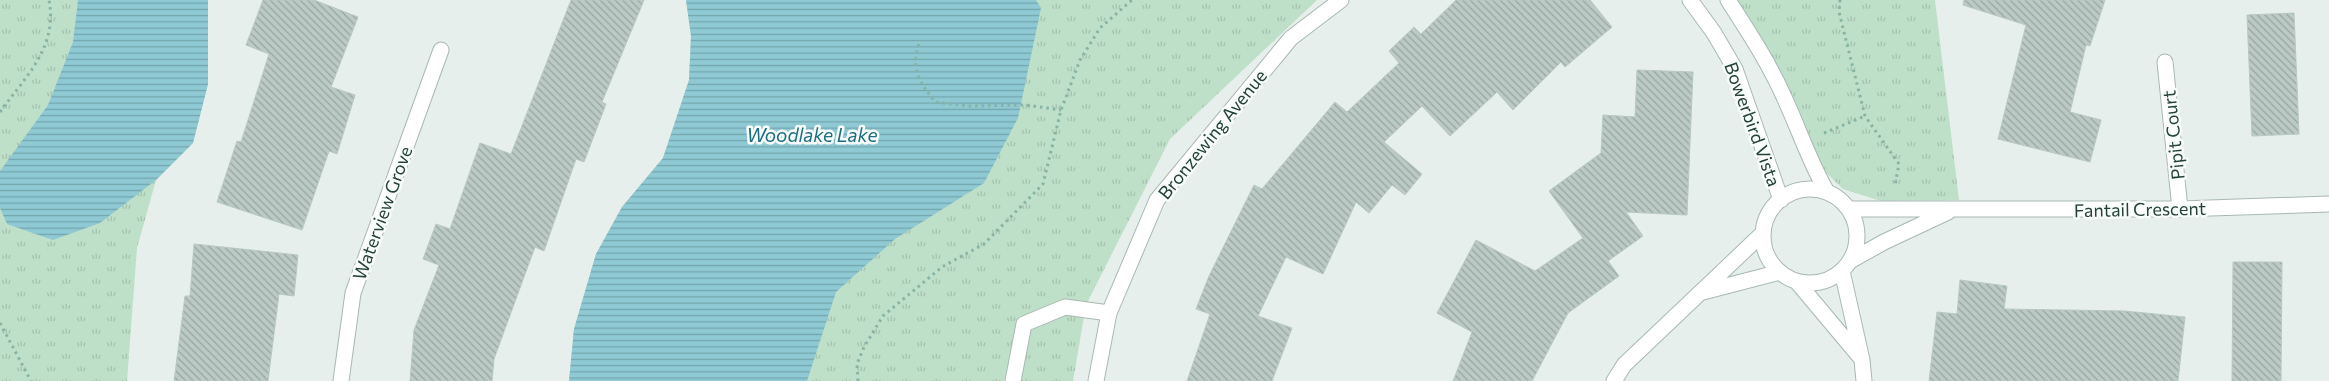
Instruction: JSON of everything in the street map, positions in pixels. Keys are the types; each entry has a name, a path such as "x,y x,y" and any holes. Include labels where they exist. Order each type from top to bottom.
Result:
{"street":[{"name":"Bronzewing Avenue","path":"1096,381 1109,313 1157,200 1291,38 1341,0"},
{"name":"Bowerbird Vista","path":"1690,0 1714,33 1736,69 1781,200"},
{"name":"Bowerbird Vista","path":"1728,0 1770,68 1811,164 1827,192"},
{"name":"Waterview Grove","path":"341,381 353,293 441,50"},
{"name":"Pipit Court","path":"2165,62 2180,209"},
{"path":"1614,381 1624,365 1763,233 1772,209 1781,200 1795,192 1810,189 1827,192 1839,199 1849,209 1855,221 1856,248 1846,266 1828,280 1813,283 1797,282"},
{"name":"Fantail Crescent","path":"1849,209 1891,208 1952,211 2180,209 2329,204"},
{"name":"Fantail Crescent","path":"1846,266 1884,242 1952,211"},
{"path":"1763,233 1765,248 1770,261 1780,272 1797,282 1862,360"},
{"path":"1846,266 1864,381"},
{"path":"1701,293 1780,272"},
{"path":"1013,381 1024,324 1065,308 1109,313"}],"path":[{"path":"0,112 34,68 44,50 50,9 49,0"},
{"path":"858,381 857,364 864,347 883,316 942,267 984,244 1043,184 1062,110 1089,43 1100,28 1132,0"},
{"path":"1840,0 1839,12 1865,116 1898,164 1891,208"},
{"path":"919,44 914,57 917,75 935,102 990,106 1014,105 1062,110"},
{"path":"0,323 31,381"}],"green space":[{"path":"0,0 208,0 208,84 193,143 156,180 137,248 127,381 0,381"},
{"path":"686,0 1317,0 1170,139 1086,305 1073,381 569,381 574,329 596,254 622,207 663,158 689,80 691,36"},
{"path":"1734,0 1935,0 1959,200 1881,201 1843,189 1816,163"}],"water":[{"path":"78,0 208,0 208,84 193,143 156,180 100,223 53,240 7,224 0,208 0,171 48,105 73,42"},
{"name":"Woodlake Lake","path":"686,0 1036,0 1041,8 1018,118 984,183 895,239 836,292 807,381 569,381 574,329 596,254 622,207 663,158 689,80 691,36"}],"building":[{"path":"263,0 314,0 358,17 331,87 355,95 337,154 329,151 302,230 217,202 237,141 241,142 269,54 246,45"},
{"path":"571,0 644,0 602,102 606,104 584,162 576,159 544,251 535,247 494,359 492,381 410,381 414,330 439,265 423,259 436,224 450,229 480,143 511,154"},
{"path":"1456,0 1590,0 1612,27 1565,67 1561,62 1513,110 1497,92 1450,136 1422,106 1384,142 1422,174 1405,195 1392,185 1369,213 1356,202 1323,274 1286,257 1258,316 1292,328 1272,381 1187,381 1210,314 1196,309 1209,276 1254,185 1262,189 1335,102 1347,112 1399,63 1389,51 1414,27 1421,34"},
{"path":"1964,0 2105,0 2090,46 2086,45 2070,112 2101,120 2090,162 1998,139 2026,25 1963,5"},
{"path":"2294,13 2299,134 2252,136 2247,15"},
{"path":"1637,70 1693,72 1687,215 1626,212 1643,236 1608,261 1619,276 1568,313 1532,381 1453,381 1472,332 1437,313 1476,240 1535,271 1583,238 1549,191 1601,153 1603,115 1635,117"},
{"path":"194,244 298,255 294,296 279,294 268,381 174,381 185,296 190,296"},
{"path":"2233,262 2282,262 2281,381 2232,381"},
{"path":"1960,280 2007,286 2004,309 2125,311 2185,317 2178,381 1929,381 1937,312 1957,314"}]}
